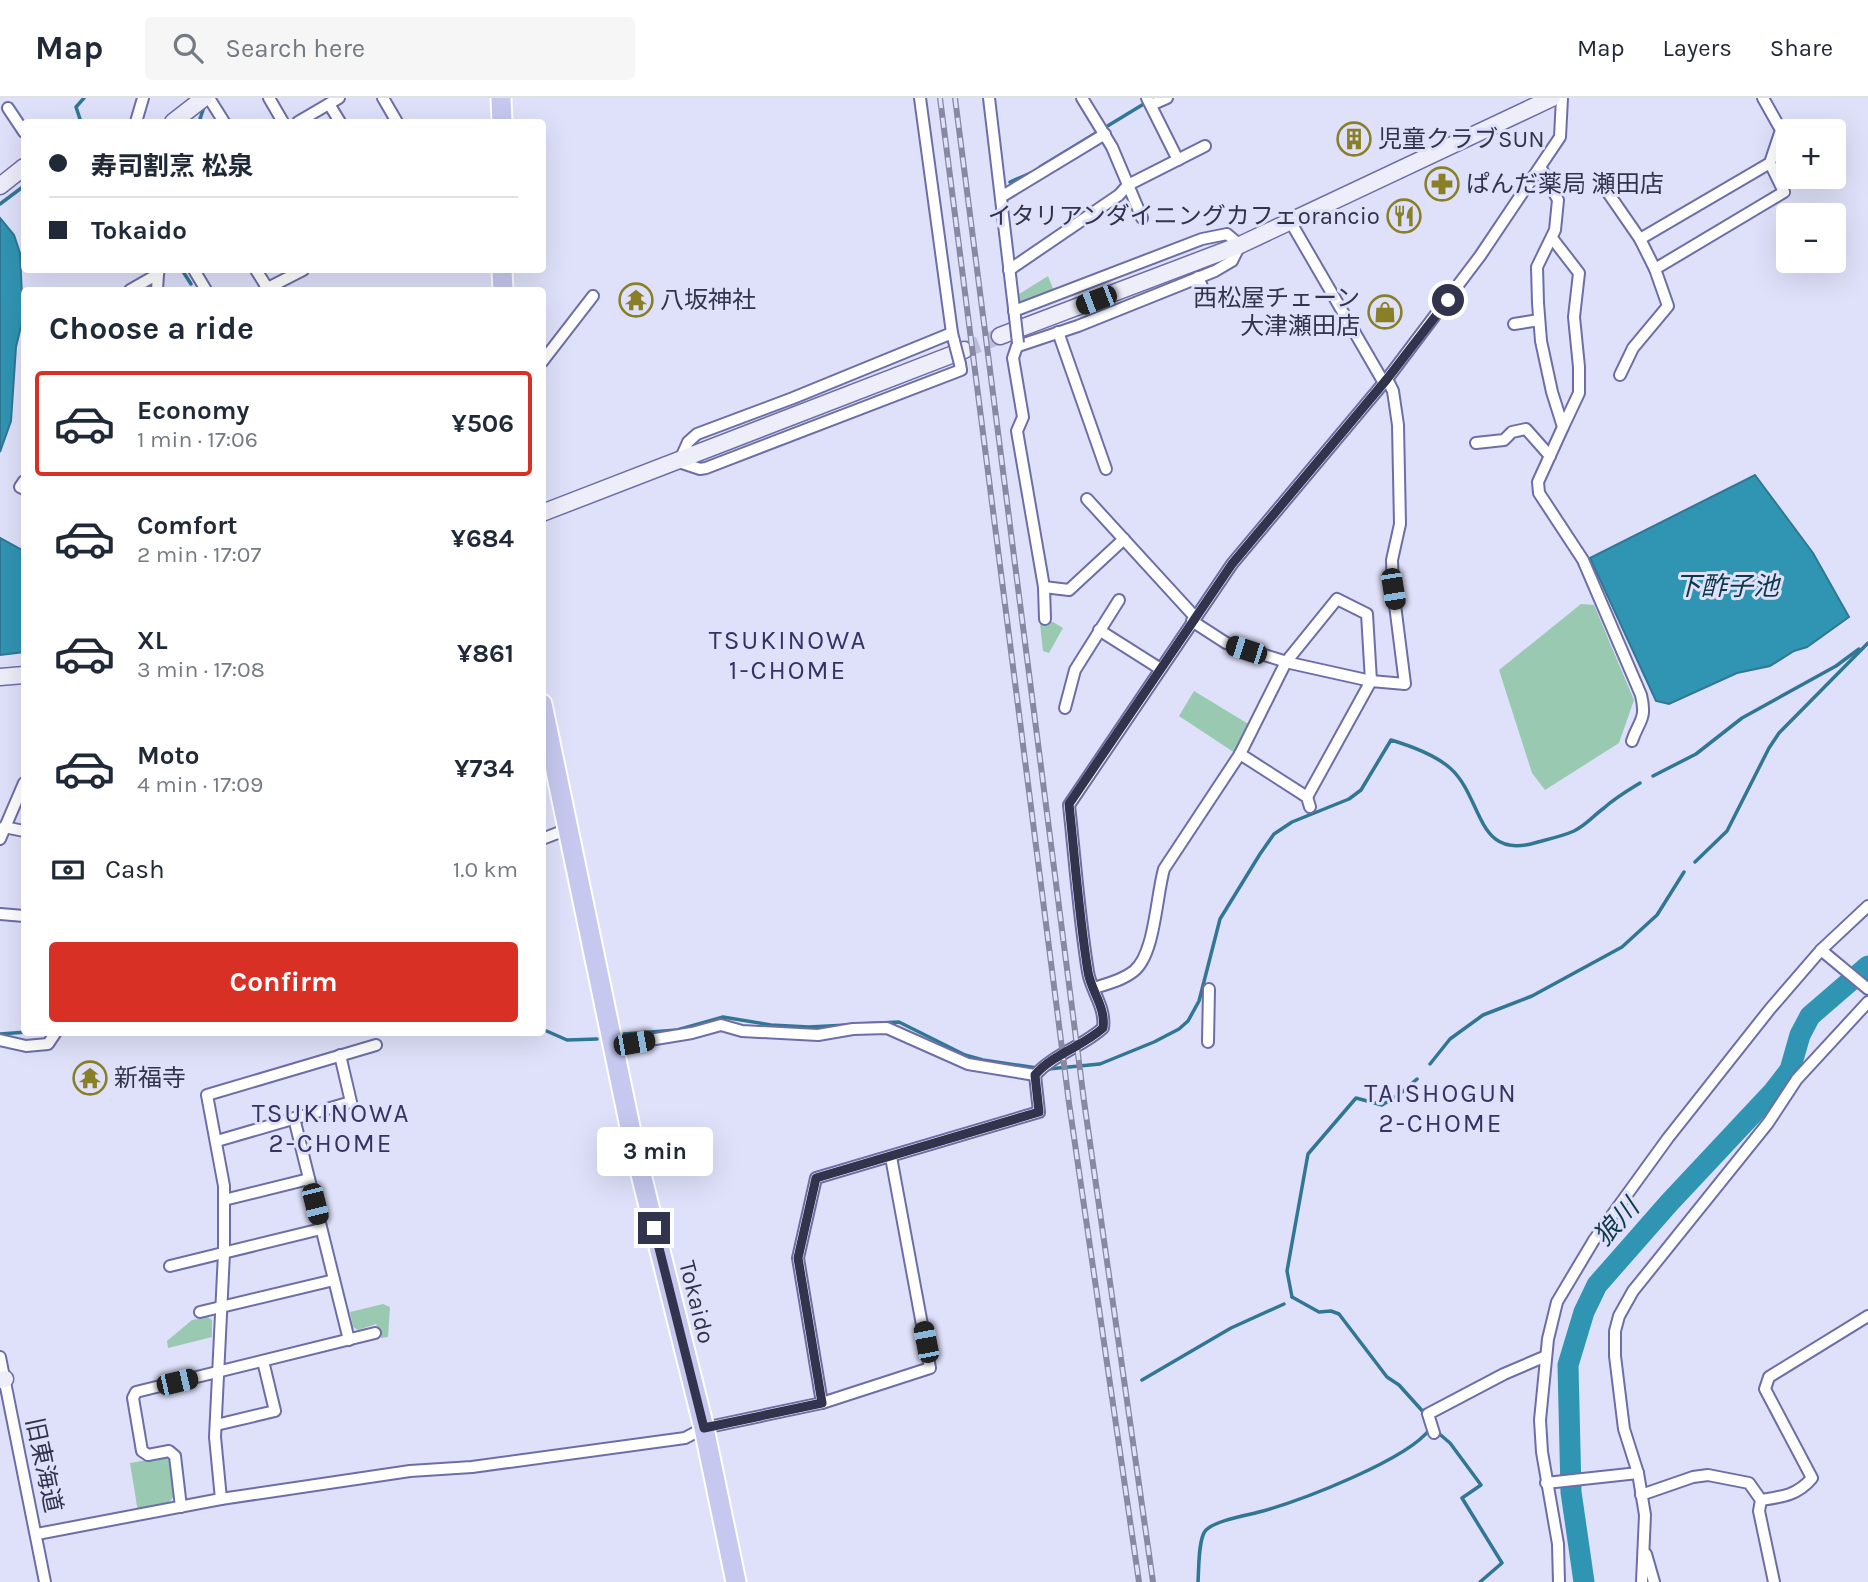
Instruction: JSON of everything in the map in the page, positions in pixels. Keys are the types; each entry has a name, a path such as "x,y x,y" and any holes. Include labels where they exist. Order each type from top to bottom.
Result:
{"highway":[{"path":"501,98 502,119"},
{"name":"Tokaido","path":"546,723 634,1146 704,1428 736,1582"}],"street":[{"path":"137,119 143,98"},
{"path":"177,119 204,98"},
{"path":"209,98 222,119"},
{"path":"268,98 281,119"},
{"path":"383,98 395,119"},
{"path":"546,512 679,462 957,347 920,98"},
{"path":"989,98 1018,345 1013,358 1023,417 1017,431 1044,587 1045,619"},
{"path":"1082,98 1105,134 1142,218"},
{"path":"1167,98 1149,103 1178,160"},
{"path":"1000,337 1240,245 1552,98"},
{"path":"613,1046 692,1034 721,1026 742,1031 818,1035 853,1029 887,1028 968,1064 1040,1071 1103,1028 1101,1005 1088,975 1069,804 1232,564 1385,381 1456,289 1541,168 1560,137 1562,98"},
{"path":"1640,239 1770,163 1782,130 1763,98"},
{"path":"303,119 334,101 339,119"},
{"path":"8,108 21,128"},
{"path":"1001,197 1105,134"},
{"path":"1009,270 1119,195 1128,185 1205,146"},
{"path":"1656,269 1784,192 1770,163"},
{"path":"1541,168 1558,200 1552,238 1537,267 1539,320 1552,392 1563,427"},
{"path":"0,184 21,169"},
{"path":"1602,184 1640,239 1656,269 1668,306 1633,348 1620,375"},
{"path":"1087,499 1194,619 1226,643 1286,662 1371,681 1405,684 1393,570 1400,524 1398,425 1393,391 1290,221"},
{"path":"1014,314 1202,239 1227,234 1240,245"},
{"path":"1552,238 1580,273 1574,317 1579,393 1538,482 1539,493 1583,559 1641,695 1644,718 1632,741"},
{"path":"1018,345 1198,277 1232,261 1240,245"},
{"path":"135,287 156,273"},
{"path":"272,287 297,273"},
{"path":"1198,277 1208,301"},
{"path":"546,357 593,296"},
{"path":"1514,324 1539,320"},
{"path":"1058,332 1106,469"},
{"path":"1476,443 1504,440 1512,432 1526,429 1550,456"},
{"path":"1044,587 1069,590 1124,539"},
{"path":"1094,988 1135,971 1149,950 1164,869 1240,754 1286,662 1337,599 1367,614 1371,681 1309,802 1240,754"},
{"path":"1065,708 1075,670 1118,600"},
{"path":"1099,630 1159,668"},
{"path":"0,677 21,675"},
{"path":"0,839 21,797"},
{"path":"4,827 21,830"},
{"path":"546,837 568,829"},
{"path":"1559,1582 1558,1544 1546,1483 1540,1420 1551,1320 1557,1302 1620,1202 1761,1020 1821,950 1868,906"},
{"path":"0,914 21,916"},
{"path":"1821,950 1868,989"},
{"path":"1208,1042 1209,989"},
{"path":"1642,1582 1645,1515 1638,1473 1625,1429 1615,1356 1615,1331 1626,1300 1768,1123 1797,1079 1868,1002"},
{"path":"0,1040 26,1046 48,1044 53,1036"},
{"path":"221,1499 216,1425 224,1200 208,1095 376,1045"},
{"path":"217,1141 351,1102 340,1055"},
{"path":"822,1403 798,1258 816,1178 1039,1112 1040,1071"},
{"path":"294,1118 349,1340"},
{"path":"37,1534 221,1499 410,1471 472,1467 685,1438 704,1428 822,1403 930,1368 891,1157"},
{"path":"224,1200 309,1179"},
{"path":"170,1266 321,1229"},
{"path":"200,1312 334,1280"},
{"path":"1761,1500 1784,1497 1803,1489 1812,1478 1765,1389 1769,1377 1868,1316"},
{"path":"181,1507 175,1456 169,1451 148,1455 142,1451 133,1398 136,1392 375,1333"},
{"path":"1434,1433 1428,1414 1504,1374 1546,1356"},
{"name":"旧東海道","path":"0,1357 2,1380 46,1582"},
{"path":"216,1425 275,1411 263,1361"},
{"path":"1546,1483 1638,1473"},
{"path":"1642,1495 1693,1477 1708,1475 1749,1483 1761,1500 1759,1511 1774,1582"},
{"path":"1645,1551 1654,1582"}],"green space":[{"path":"1048,276 1056,296 1019,308 1016,296"},
{"path":"1581,604 1594,605 1634,700 1619,743 1545,790 1532,773 1499,670"},
{"path":"1053,622 1063,628 1049,653 1043,651 1040,624"},
{"path":"1194,691 1250,725 1235,753 1179,716"},
{"path":"383,1304 390,1307 388,1337 381,1338 376,1324 358,1330 353,1327 350,1312"},
{"path":"208,1317 212,1320 212,1337 168,1348 167,1341 192,1320"},
{"path":"164,1457 171,1462 175,1495 166,1506 138,1512 130,1463"}],"water":[{"path":"0,218 14,235 20,253 22,287 21,326 16,347 11,421 0,452"},
{"name":"下酢子池","path":"1755,475 1813,553 1849,617 1807,647 1794,651 1770,666 1737,673 1669,704 1656,701 1590,558"},
{"path":"0,538 21,549 21,652 0,655"}],"waterway":[{"path":"80,119 76,107 84,98"},
{"path":"1040,167 1147,102"},
{"path":"200,119 204,107"},
{"path":"1010,182 1033,172"},
{"path":"0,204 21,188"},
{"path":"184,273 191,284"},
{"path":"1695,862 1727,831 1779,733 1868,643"},
{"path":"1653,776 1696,754 1742,718 1836,666 1859,649"},
{"path":"1048,1069 1100,1064 1154,1042 1188,1021 1199,1001 1220,919 1274,834 1292,822 1349,799 1361,790 1391,740 1430,755 1450,768 1461,781 1491,835 1502,843 1518,846 1574,831 1640,783"},
{"path":"1430,1064 1450,1039 1483,1015 1532,996 1622,947 1657,915 1684,872"},
{"name":"狼川","path":"1584,1582 1571,1492 1568,1365 1584,1312 1597,1285 1790,1070 1800,1035 1810,1016 1868,966"},
{"path":"624,1034 677,1030 723,1017 771,1025 847,1025"},
{"path":"858,1024 899,1022 965,1055 1037,1068"},
{"path":"546,1031 567,1040 597,1039"},
{"path":"0,1034 21,1032"},
{"path":"1292,1297 1287,1271 1308,1154 1356,1098 1382,1105 1417,1079"},
{"path":"1292,1297 1319,1312 1331,1311 1339,1314 1387,1377 1399,1385 1426,1415"},
{"path":"1142,1380 1231,1328 1284,1304"},
{"path":"1198,1582 1203,1534 1211,1526 1280,1506 1352,1478 1400,1453 1430,1429"},
{"path":"1436,1431 1450,1443 1481,1485 1462,1498 1502,1563 1480,1582"}],"tunnel":[{"path":"964,350 1000,336"}],"railway":[{"path":"940,98 1069,1103 1139,1582"},
{"path":"955,98 1084,1101 1153,1582"}],"place":[{"name":"児童クラブSUN","path":"1354,139"},
{"name":"ぱんだ薬局 瀬田店","path":"1442,184"},
{"name":"イタリアンダイニングカフェorancio","path":"1404,216"},
{"name":"八坂神社","path":"636,300"},
{"name":"西松屋チェーン 大津瀬田店","path":"1385,312"},
{"name":"新福寺","path":"90,1078"}],"district":[{"name":"TSUKINOWA 1-CHOME","path":"788,655"},
{"name":"TAISHOGUN 2-CHOME","path":"1441,1108"},
{"name":"TSUKINOWA 2-CHOME","path":"331,1128"}],"route":[{"path":"654,1228 704,1428 822,1403 798,1258 816,1178 1039,1112 1035,1075 1103,1028 1101,1005 1088,975 1069,804 1232,564 1387,379 1448,300"}]}
